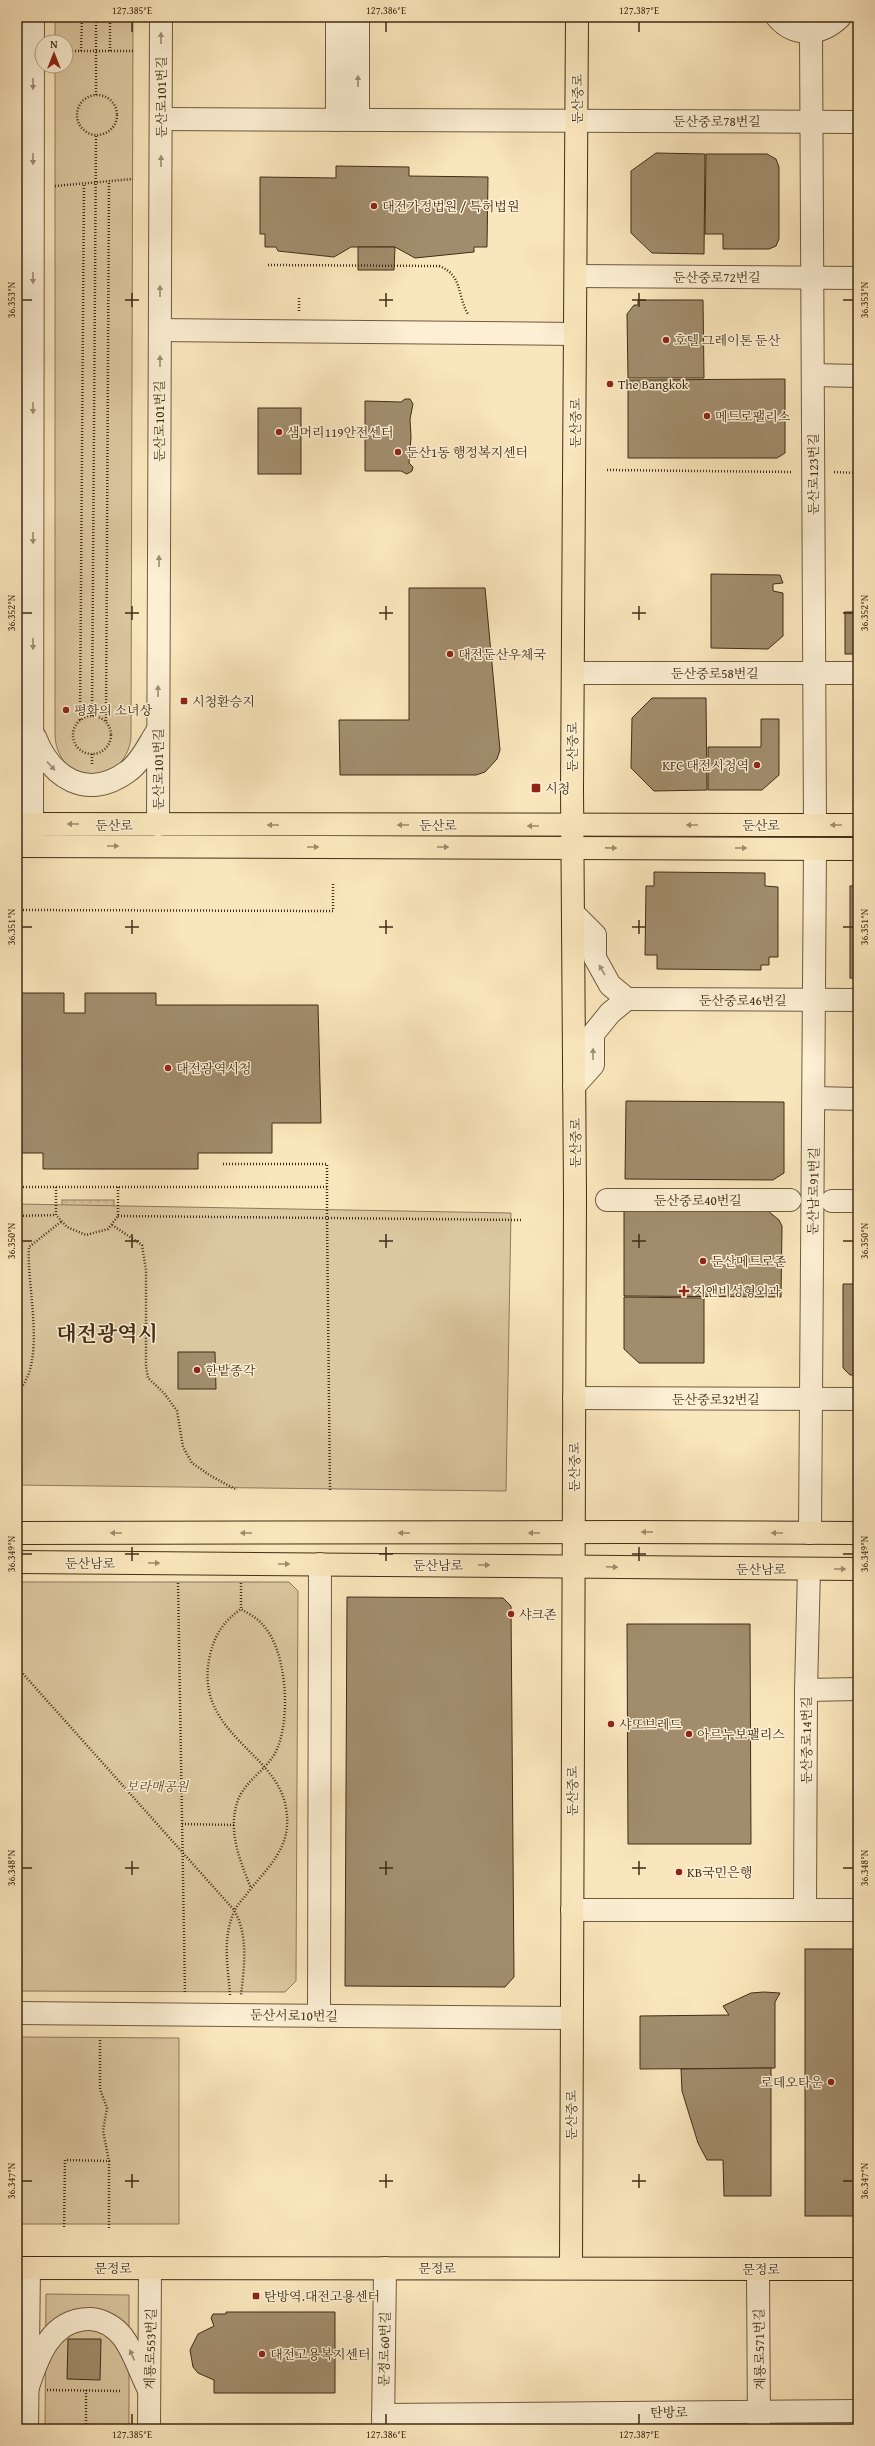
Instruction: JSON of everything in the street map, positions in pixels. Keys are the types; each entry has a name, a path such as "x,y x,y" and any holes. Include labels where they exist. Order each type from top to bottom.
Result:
{"main road":[{"name":"둔산중로","path":"571,2268 574,1398 572,826 577,17"},
{"name":"둔산로","path":"24,824 572,826 858,825"},
{"name":"둔산로","path":"24,846 858,849"},
{"path":"17,1533 858,1533"},
{"name":"둔산남로","path":"17,1562 858,1569"},
{"name":"문정로","path":"23,2268 858,2269"}],"street":[{"path":"24,846 24,824 32,732 25,605 25,120 33,17"},
{"name":"둔산로101번길","path":"158,825 161,17"},
{"path":"337,17 347,120"},
{"path":"347,120 358,17"},
{"path":"777,17 793,30 811,32 831,26 840,17"},
{"name":"둔산로123번길","path":"811,32 815,825"},
{"name":"둔산중로78번길","path":"161,119 858,122"},
{"name":"둔산중로72번길","path":"576,276 858,278"},
{"path":"160,330 575,334"},
{"path":"813,375 858,376"},
{"name":"둔산중로58번길","path":"573,673 858,673"},
{"path":"32,732 48,764 61,776 76,782 92,785 111,782 128,772 141,757 158,730"},
{"name":"둔산남로91번길","path":"810,1533 814,1098 814,849"},
{"path":"573,913 595,935 595,958 610,985 627,999 610,1013 593,1034 593,1065 574,1086"},
{"name":"둔산중로46번길","path":"627,999 858,1000"},
{"path":"814,1098 858,1099"},
{"name":"둔산중로40번길","path":"607,1200 790,1200"},
{"path":"832,1201 858,1201"},
{"name":"둔산중로32번길","path":"574,1398 858,1399"},
{"path":"319,2016 320,1564"},
{"name":"둔산중로14번길","path":"805,1910 806,1690 809,1569"},
{"path":"806,1690 858,1689"},
{"path":"572,1910 858,1910"},
{"name":"둔산서로10번길","path":"17,2013 571,2018"},
{"path":"23,2268 37,2390"},
{"name":"계룡로553번길","path":"149,2429 150,2268"},
{"name":"문정로60번길","path":"383,2422 385,2268"},
{"name":"계룡로571번길","path":"758,2269 760,2420"},
{"path":"27,2429 37,2390 42,2349 52,2336 66,2324 84,2319 99,2320 110,2326 122,2336 149,2390"},
{"name":"탄방로","path":"383,2422 760,2420 858,2411"}],"path":[{"path":"82,17 82,51"},
{"path":"96,17 96,95"},
{"path":"110,17 110,51"},
{"path":"74,51 133,52"},
{"path":"96,95 108,98 113,103 117,116 112,129 107,133 96,136 82,129 76,118 79,105 83,100 96,95"},
{"path":"92,716 96,136"},
{"path":"55,186 133,179"},
{"path":"84,184 80,720 73,730 74,741 81,751 92,754 105,750 109,745 111,732 106,721 109,181"},
{"path":"268,265 439,266 453,274 458,281 466,311 471,316"},
{"path":"607,470 858,472"},
{"path":"80,720 92,716 106,721"},
{"path":"17,910 333,911 333,883"},
{"path":"223,1164 327,1164 330,1491"},
{"path":"17,1187 327,1187"},
{"path":"56,1187 56,1215 66,1227 86,1235 108,1229 118,1216 118,1187"},
{"path":"17,1216 56,1215"},
{"path":"118,1216 521,1220"},
{"path":"17,1392 25,1385 32,1366 29,1247 62,1221"},
{"path":"112,1224 142,1245 146,1270 146,1367 148,1378 164,1393 177,1411 184,1446 192,1462 211,1476 237,1490"},
{"path":"178,1578 186,1996"},
{"path":"241,1578 241,1609"},
{"path":"241,1609 262,1623 272,1639 280,1660 285,1687 282,1737 274,1756 263,1767 238,1799 234,1825 238,1856 251,1889"},
{"path":"230,1996 226,1946 228,1927 234,1910 283,1848 287,1831 286,1808 282,1794 263,1767 227,1729 212,1699 209,1680 209,1663 219,1631 228,1619 241,1609"},
{"path":"17,1667 234,1910 241,1922 245,1960 240,1996"},
{"path":"182,1824 234,1825"},
{"path":"100,2040 100,2089 107,2108 103,2131 109,2160 109,2228"},
{"path":"64,2227 65,2160 109,2160"},
{"path":"37,2390 122,2391"},
{"path":"86,2390 86,2429"}],"green space":[{"path":"55,17 133,17 131,738 126,754 117,766 105,773 92,775 78,772 67,764 59,752 55,735 55,74 74,74 74,34 55,34"},
{"path":"62,1200 114,1200 114,1213 62,1213"},
{"path":"17,1204 511,1213 506,1491 17,1485"},
{"name":"보라매공원","path":"17,1582 289,1582 298,1591 296,1981 285,1992 17,1991"},
{"path":"17,2037 179,2038 179,2224 17,2224"},
{"path":"46,2294 129,2295 129,2429 45,2429"}],"building":[{"path":"656,153 705,154 704,254 652,253 631,233 631,171"},
{"path":"706,154 767,154 776,159 779,167 779,239 776,246 769,249 723,249 723,234 705,234"},
{"name":"대전가정법원 / 특허법원","path":"336,166 409,167 409,176 488,177 487,247 474,247 474,252 415,258 395,247 351,247 334,257 278,251 276,247 265,247 265,234 260,234 260,177 336,178"},
{"path":"358,247 395,247 394,270 358,270"},
{"path":"638,300 703,300 704,378 628,378 627,314 634,305 638,305"},
{"name":"메트로팰리스","path":"785,379 785,453 777,458 628,458 628,380"},
{"name":"둔산1동 행정복지센터","path":"405,399 410,399 413,404 410,419 411,437 409,463 413,467 412,471 407,474 401,471 365,471 365,401 401,402"},
{"name":"샘머리119안전센터","path":"258,408 301,408 301,474 258,474"},
{"path":"711,574 780,575 783,583 773,584 773,591 783,593 783,636 768,649 711,648"},
{"name":"대전둔산우체국","path":"409,588 485,588 500,750 497,759 485,772 476,775 340,775 339,720 409,720"},
{"path":"845,612 858,612 858,654 845,654"},
{"path":"652,698 706,698 707,790 654,791 631,768 632,718"},
{"path":"761,719 779,719 779,775 762,790 708,790 708,747 761,747"},
{"path":"654,872 765,873 765,886 778,887 778,957 769,957 769,965 761,965 761,970 657,969 657,955 645,955 646,886 654,886"},
{"path":"850,886 858,886 858,978 850,978"},
{"name":"대전광역시청","path":"17,993 64,993 64,1013 85,1013 85,993 156,993 156,1005 318,1005 321,1123 272,1123 272,1153 198,1153 198,1169 43,1169 43,1153 17,1153"},
{"path":"626,1101 784,1102 784,1173 773,1180 625,1179"},
{"name":"둔산메트로존","path":"624,1210 768,1211 779,1220 782,1226 781,1297 624,1296"},
{"path":"843,1284 858,1284 858,1375 850,1375 843,1368"},
{"path":"624,1297 704,1298 704,1363 639,1363 624,1349"},
{"name":"한밭종각","path":"178,1352 215,1352 216,1389 178,1389"},
{"path":"347,1597 503,1598 511,1606 514,1977 505,1987 345,1986"},
{"name":"아르누보팰리스","path":"627,1624 750,1624 751,1844 628,1844"},
{"name":"로데오타운","path":"805,1949 858,1949 858,2216 805,2216"},
{"path":"751,1993 780,1993 775,2002 775,2068 640,2069 640,2016 729,2015 723,2006"},
{"path":"771,2068 771,2196 724,2196 723,2160 707,2160 698,2143 682,2091 681,2069"},
{"name":"대전고용복지센터","path":"226,2312 335,2312 335,2393 214,2393 214,2380 198,2373 193,2367 190,2350 198,2334 214,2326 211,2318 213,2314 226,2314"},
{"path":"68,2339 101,2339 100,2380 67,2379"}],"place":[{"name":"대전가정법원 / 특허법원","path":"374,206"},
{"name":"호텔 그레이톤 둔산","path":"666,340"},
{"name":"The Bangkok","path":"610,384"},
{"name":"메트로팰리스","path":"707,416"},
{"name":"샘머리119안전센터","path":"279,432"},
{"name":"둔산1동 행정복지센터","path":"398,452"},
{"name":"대전둔산우체국","path":"450,654"},
{"name":"시청환승지","path":"184,701"},
{"name":"평화의 소녀상","path":"66,710"},
{"name":"KFC 대전시청역","path":"757,765"},
{"name":"시청","path":"536,788"},
{"name":"대전광역시청","path":"168,1068"},
{"name":"둔산메트로존","path":"703,1261"},
{"name":"지앤비성형외과","path":"684,1291"},
{"name":"한밭종각","path":"197,1370"},
{"name":"샤크존","path":"511,1614"},
{"name":"샤또브레드","path":"611,1724"},
{"name":"아르누보팰리스","path":"689,1734"},
{"name":"KB국민은행","path":"679,1872"},
{"name":"로데오타운","path":"831,2082"},
{"name":"탄방역.대전고용센터","path":"256,2296"},
{"name":"대전고용복지센터","path":"262,2354"}],"district":[{"name":"대전광역시","path":"107,1334"}]}
